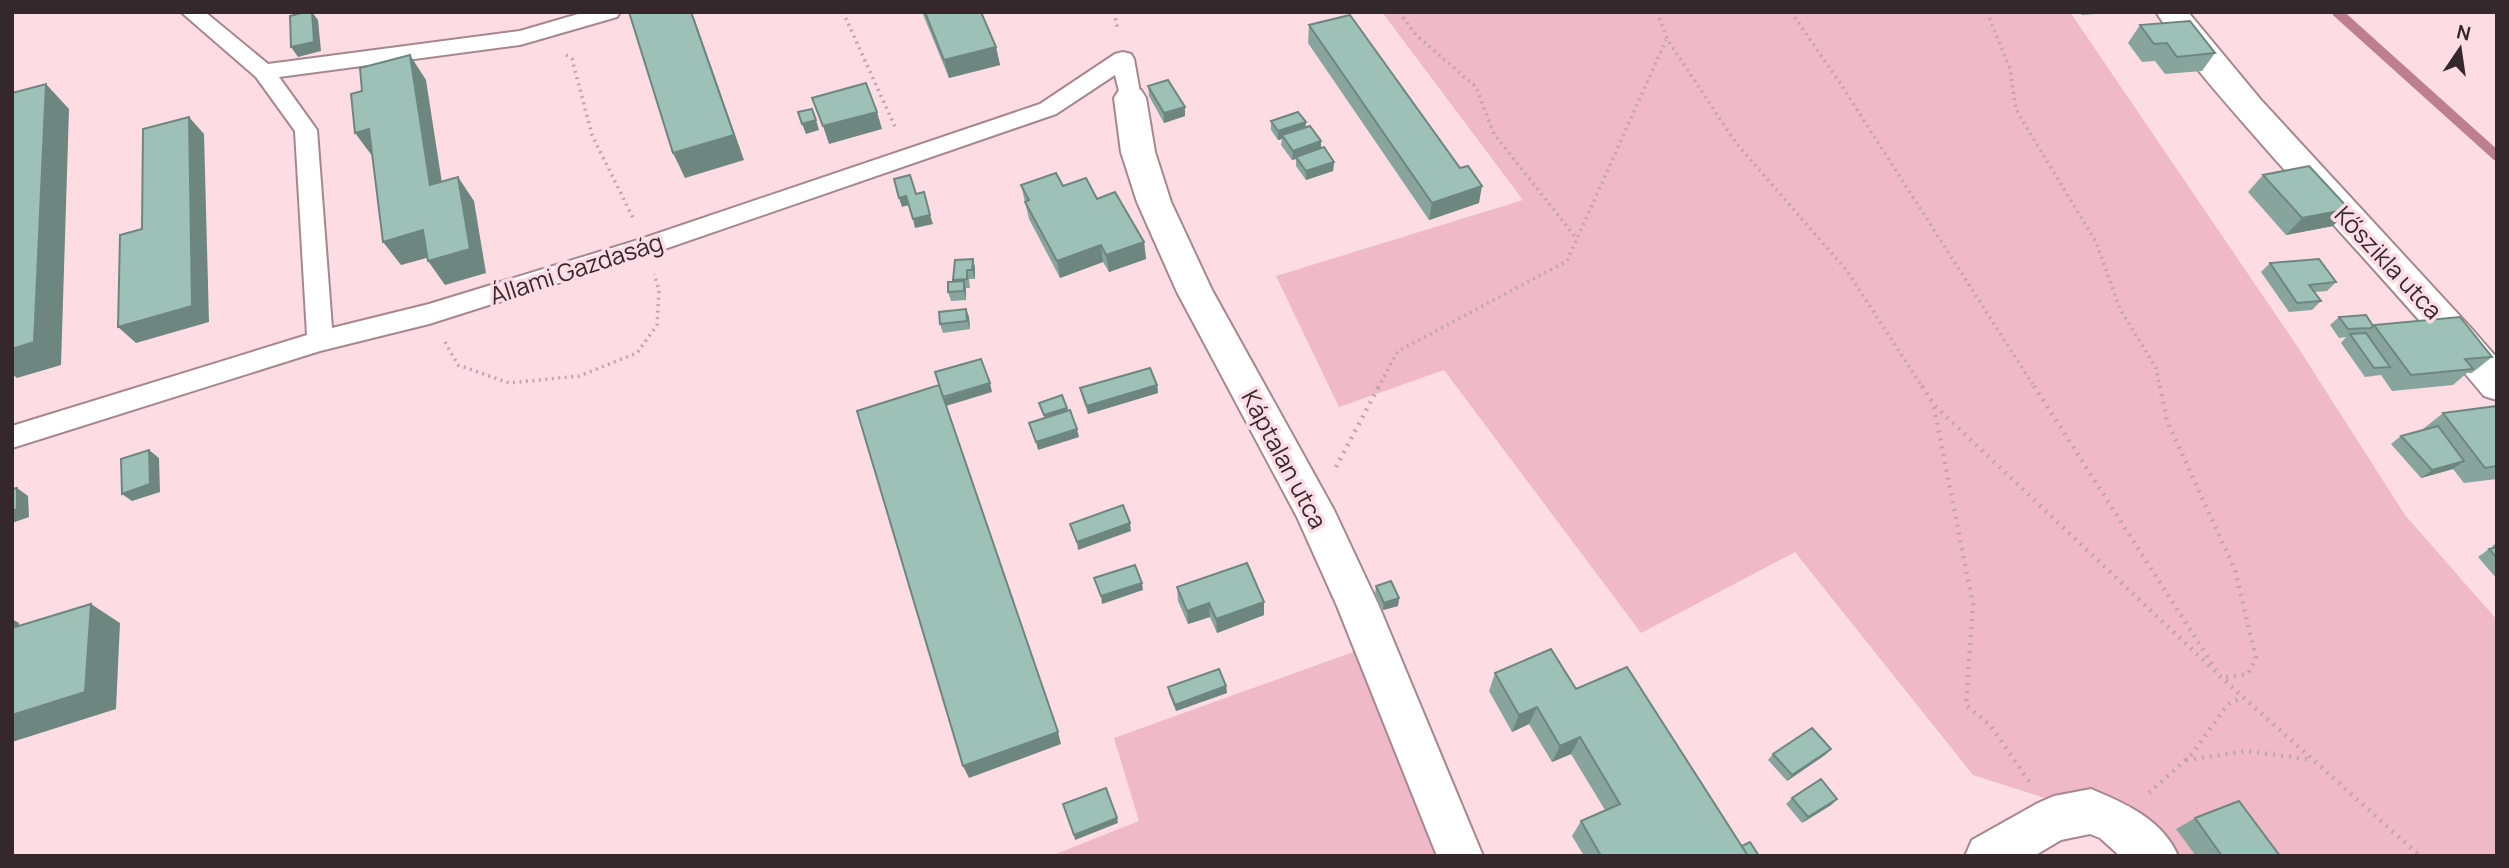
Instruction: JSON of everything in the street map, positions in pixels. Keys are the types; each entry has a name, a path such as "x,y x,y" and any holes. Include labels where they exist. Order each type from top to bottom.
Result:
{"street":[{"name":"Kőszikla utca","path":"2171,12 2287,154 2452,330 2497,385"},
{"name":"Káptalan utca","path":"1130,98 1138,152 1154,202 1195,292 1314,510 1358,606 1460,856"},
{"path":"1988,856 2107,829"}],"lane":[{"path":"191,12 264,72 306,130 320,341"},
{"path":"264,72 520,38 610,12"},
{"name":"Állami Gazdaság","path":"12,438 320,341 429,314 645,247 1048,108 1123,59"},
{"name":"Káptalan utca","path":"1123,59 1130,98"}],"path":[{"path":"843,12 908,155"},
{"path":"1399,12 1416,35 1476,87 1494,134 1577,239"},
{"path":"1657,12 1667,39 1736,143 1847,271 1934,405 2243,698 2420,856"},
{"path":"1791,12 2222,678"},
{"path":"1987,12 2010,69 2016,110 2096,242 2120,309 2156,368 2166,421 2235,570 2256,658 2249,674 2222,678"},
{"path":"429,314 458,365 509,383 579,376 637,353 657,326 659,290 621,189 592,135 572,59 555,45 520,38"},
{"path":"1314,510 1398,351 1567,261 1667,39"},
{"path":"1934,405 1973,605 1966,705 2107,829 2185,761 2227,705 2243,698"},
{"path":"2185,761 2246,751 2312,760"}],"shaded area":[{"path":"1382,12 2070,12 2297,346 2405,515 2497,620 2497,856 2161,856 2139,828 1973,775 1795,552 1641,633 1444,370 1339,407 1276,276 1523,200"},
{"path":"1356,651 1436,856 1051,856 1139,821 1114,738"}],"building":[{"path":"312,12 314,42 291,47 290,16"},
{"path":"629,12 691,12 734,135 673,153"},
{"path":"925,12 981,12 996,47 944,60"},
{"path":"1350,15 1460,168 1468,166 1482,186 1432,203 1309,25"},
{"path":"2190,21 2215,53 2177,57 2167,43 2154,44 2140,25"},
{"path":"410,55 430,185 458,177 470,249 428,261 423,230 383,242 369,129 355,133 351,94 362,91 360,68"},
{"path":"1168,80 1185,107 1164,113 1148,86"},
{"path":"866,83 877,112 823,126 812,98"},
{"path":"46,84 34,342 12,349 12,93"},
{"path":"812,109 816,120 802,124 798,112"},
{"path":"1298,112 1306,122 1278,131 1271,121"},
{"path":"189,117 192,306 118,327 120,235 142,229 143,129"},
{"path":"1310,126 1321,141 1293,151 1282,135"},
{"path":"1324,147 1334,162 1306,171 1296,157"},
{"path":"2309,166 2349,209 2302,218 2263,175"},
{"path":"1056,173 1063,186 1086,178 1097,199 1115,192 1144,242 1106,255 1101,245 1057,261 1025,202 1029,200 1021,185"},
{"path":"910,175 916,194 924,192 930,215 913,219 906,196 899,198 894,179"},
{"path":"973,259 972,270 967,270 967,279 953,280 955,260"},
{"path":"2319,259 2336,282 2309,285 2321,301 2297,303 2270,263"},
{"path":"964,281 964,291 948,292 948,282"},
{"path":"966,309 967,321 940,324 939,312"},
{"path":"2366,315 2373,326 2371,328 2348,329 2339,317"},
{"path":"2460,317 2492,357 2465,359 2473,369 2411,375 2374,325"},
{"path":"2366,333 2390,367 2374,368 2350,334"},
{"path":"981,359 990,383 943,397 935,372"},
{"path":"1150,368 1157,385 1087,406 1080,388"},
{"path":"939,385 1058,732 963,766 857,411"},
{"path":"1062,395 1067,408 1044,415 1039,403"},
{"path":"2497,406 2497,466 2485,468 2443,413"},
{"path":"1070,410 1077,429 1036,442 1029,423"},
{"path":"2438,426 2464,461 2432,470 2401,436"},
{"path":"149,450 150,484 122,494 121,459"},
{"path":"17,488 17,509 12,511 12,489"},
{"path":"1123,505 1130,523 1077,542 1070,524"},
{"path":"2497,547 2497,558 2489,549"},
{"path":"1247,563 1264,602 1216,619 1209,603 1187,611 1177,587"},
{"path":"1135,565 1142,583 1101,596 1094,578"},
{"path":"1391,581 1399,598 1384,603 1376,586"},
{"path":"91,604 85,692 12,715 12,628"},
{"path":"1551,649 1576,689 1627,667 1748,856 1601,856 1581,821 1620,804 1580,737 1560,746 1537,707 1519,715 1495,673"},
{"path":"1219,669 1226,686 1175,705 1168,687"},
{"path":"1812,728 1831,749 1792,775 1773,754"},
{"path":"1821,779 1837,799 1808,817 1792,798"},
{"path":"1106,788 1117,818 1074,835 1063,804"},
{"path":"2239,801 2280,856 2222,856 2195,818"},
{"path":"1750,842 1759,856 1748,856 1742,846"}],"waterway":[{"path":"2337,12 2497,156"}]}
